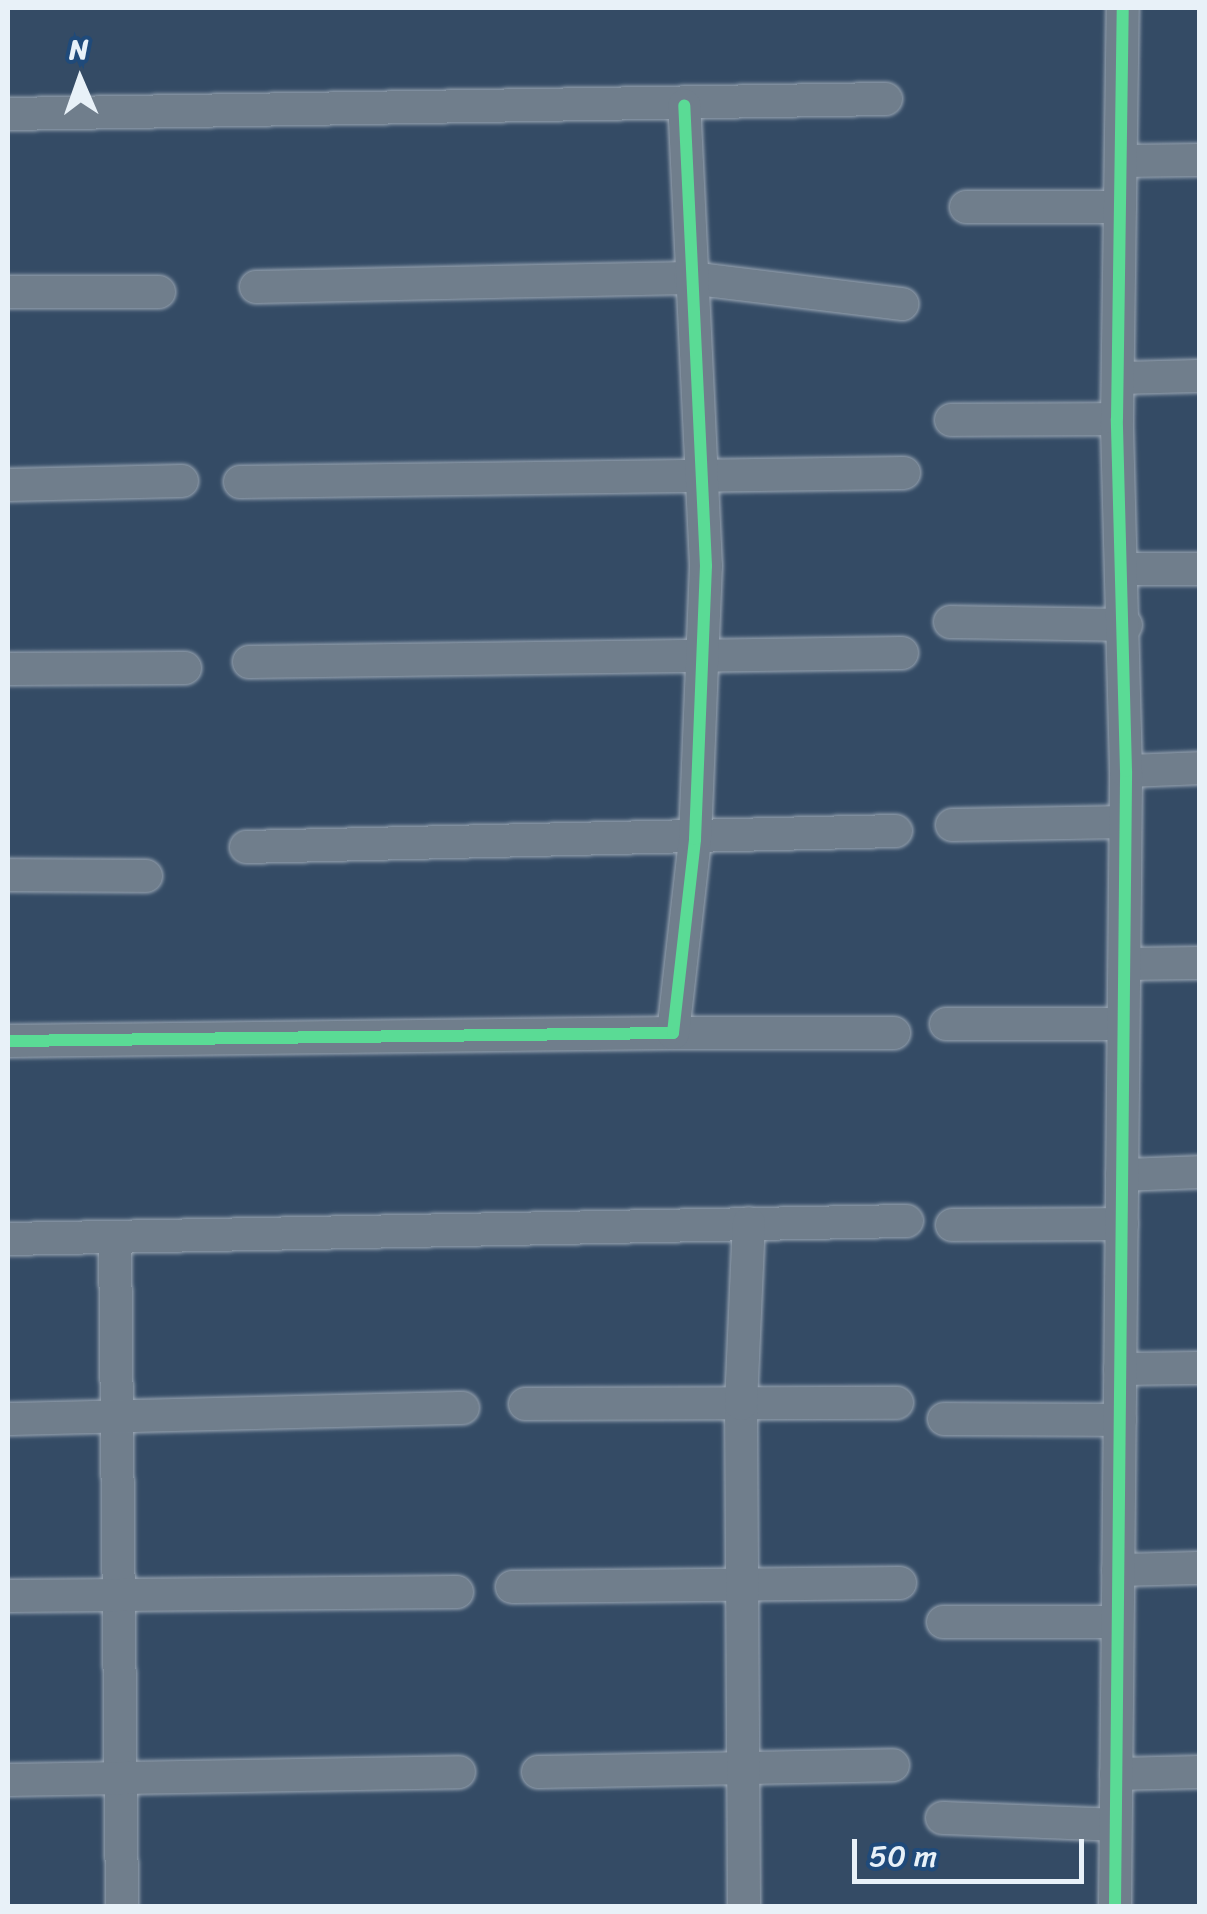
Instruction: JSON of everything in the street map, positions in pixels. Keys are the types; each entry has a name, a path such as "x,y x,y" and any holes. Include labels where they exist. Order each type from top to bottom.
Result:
{"street":[{"path":"1115,1906 1126,771 1126,625 1117,419 1124,8"},
{"path":"8,114 684,106 886,99"},
{"path":"673,1032 695,839 704,660 704,479 690,278 684,106"},
{"path":"1122,161 1200,160"},
{"path":"966,208 1120,207"},
{"path":"256,287 690,278 902,304"},
{"path":"8,292 160,292"},
{"path":"1118,378 1200,376"},
{"path":"951,420 1117,419"},
{"path":"240,482 704,479 904,473"},
{"path":"8,485 182,481"},
{"path":"1124,569 1200,569"},
{"path":"950,622 1126,625"},
{"path":"250,662 704,660 902,653"},
{"path":"8,669 185,668"},
{"path":"1126,771 1200,768"},
{"path":"952,824 1125,822"},
{"path":"246,847 695,839 896,831"},
{"path":"8,875 146,876"},
{"path":"1124,964 1200,963"},
{"path":"946,1024 1123,1024"},
{"path":"8,1042 673,1032 894,1033"},
{"path":"1122,1175 1200,1172"},
{"path":"8,1239 907,1222"},
{"path":"744,1906 741,1404 749,1223"},
{"path":"952,1225 1122,1224"},
{"path":"115,1238 122,1906"},
{"path":"1120,1369 1200,1368"},
{"path":"525,1404 898,1403"},
{"path":"8,1418 462,1408"},
{"path":"944,1420 1120,1420"},
{"path":"1118,1570 1200,1568"},
{"path":"512,1587 900,1583"},
{"path":"8,1596 457,1592"},
{"path":"943,1622 1117,1622"},
{"path":"538,1772 894,1766"},
{"path":"8,1780 458,1772"},
{"path":"1116,1774 1200,1772"},
{"path":"942,1818 1115,1825"}],"cycle path":[{"path":"1115,1906 1126,771 1117,419 1123,8"},
{"path":"8,1041 673,1033 695,839 706,566 684,106"}]}
